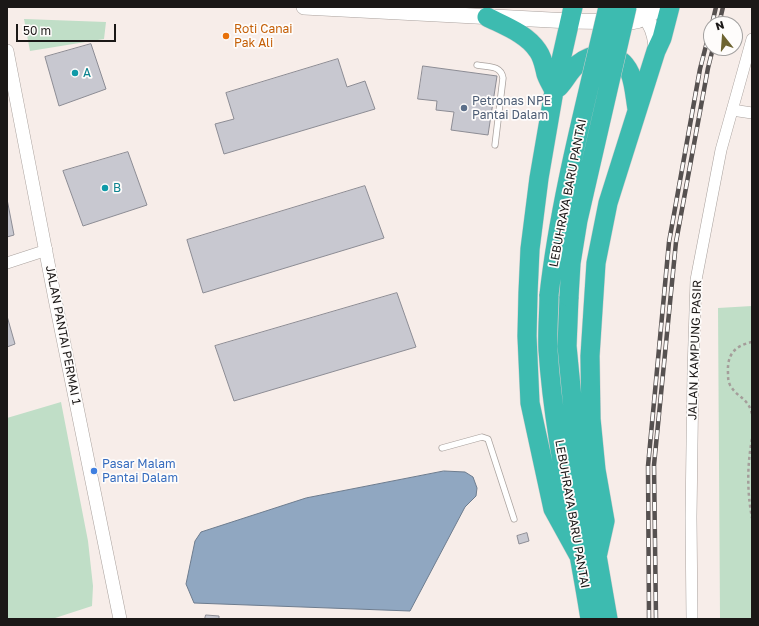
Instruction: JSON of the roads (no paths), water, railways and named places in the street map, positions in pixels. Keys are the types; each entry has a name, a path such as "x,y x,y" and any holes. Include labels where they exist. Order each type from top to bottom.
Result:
{"highway":[{"name":"LEBUHRAYA BARU PANTAI","path":"608,7 561,216 549,295 548,347 551,390 564,474 608,619"},
{"name":"LEBUHRAYA BARU PANTAI","path":"590,619 589,558 582,472 571,395 567,346 571,263 578,220 626,7"},
{"path":"589,558 605,521 596,470 591,419 590,356 596,263 608,203 656,51 662,38 670,7"},
{"path":"572,14 554,91 539,178 530,249 527,329 530,403 553,509 589,558"},
{"path":"487,17 530,41 538,50 554,91"},
{"path":"554,91 564,82 572,69 578,64 595,55 606,54 619,59 630,73 637,113"}],"main road":[{"path":"304,7 487,17 572,14 631,22 636,22 646,17 659,7"},
{"path":"626,7 633,7 646,17 652,26 656,42 656,51"}],"street":[{"name":"JALAN KAMPUNG PASIR","path":"692,619 693,403 696,280 721,150 752,39"},
{"name":"JALAN PANTAI PERMAI 1","path":"7,51 47,250 55,299 120,619"},
{"path":"732,110 752,113"},
{"path":"7,263 47,250"}],"lane":[{"path":"477,65 499,69 502,72 503,78 495,145"},
{"path":"442,448 482,437 488,439 514,519"}],"water":[{"path":"444,471 465,472 473,477 477,488 476,496 465,507 410,611 194,603 186,584 195,541 201,532 306,498"}],"railway":[{"path":"714,16 716,7"},
{"path":"721,16 723,7"},
{"path":"649,619 648,466 669,242 703,56"},
{"path":"656,619 654,465 676,242 711,56"}],"place":[{"name":"Roti Canai Pak Ali","path":"226,36"},
{"name":"A","path":"75,73"},
{"name":"Petronas NPE Pantai Dalam","path":"464,108"},
{"name":"B","path":"105,188"},
{"name":"Pasar Malam Pantai Dalam","path":"94,471"}]}
